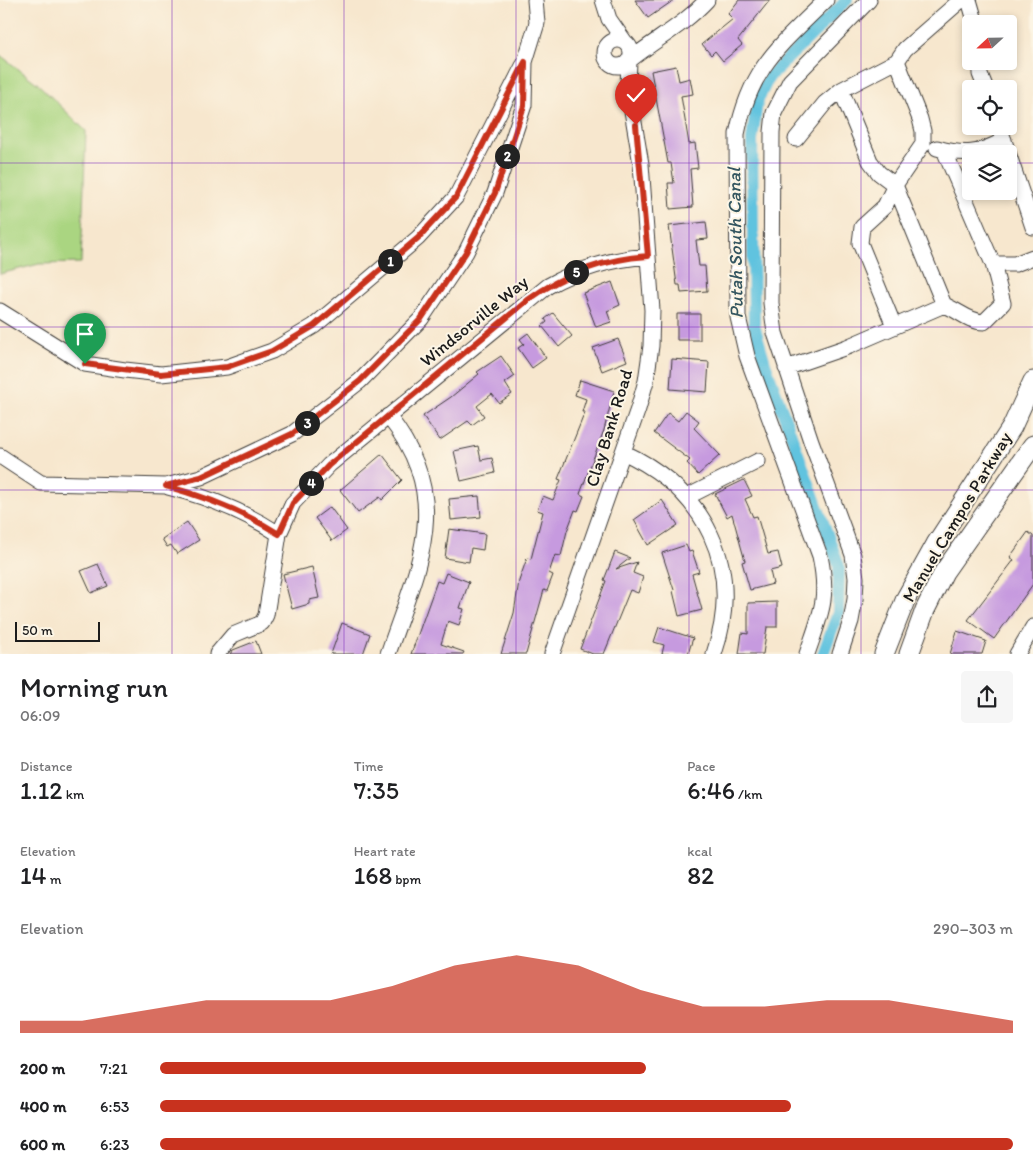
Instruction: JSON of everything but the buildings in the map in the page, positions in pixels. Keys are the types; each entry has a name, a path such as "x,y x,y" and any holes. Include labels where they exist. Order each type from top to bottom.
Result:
{"main road":[{"name":"Manuel Campos Parkway","path":"884,654 910,590 936,544 1012,427 1033,381"},
{"name":"Manuel Campos Parkway","path":"909,654 925,610 944,572 1033,445"}],"street":[{"path":"0,311 85,364 125,370 161,374 227,367 272,351 314,326 418,238 456,197 525,62 537,23 535,0"},
{"name":"Clay Bank Road","path":"603,0 608,19 606,58 628,87"},
{"path":"612,65 621,66 652,42 673,31 707,0"},
{"path":"807,654 823,606 825,582 820,556 747,356 738,317 737,134 743,106 751,84 768,58 826,0"},
{"path":"840,654 851,621 856,578 853,555 775,333 772,303 772,132 774,113 790,81 869,0"},
{"path":"796,140 825,103 841,90 897,60 905,49 961,0"},
{"path":"969,0 973,15"},
{"name":"Clay Bank Road","path":"552,654 646,381 651,346 652,310 641,164 628,87 632,52 608,19"},
{"path":"606,48 612,41 652,42"},
{"path":"894,326 860,243 859,235 862,227 885,206 895,185 923,144 923,131 920,119 897,60"},
{"path":"166,486 201,477 292,434 360,381 421,319 466,252 495,193 524,106 525,62"},
{"path":"841,90 870,161 879,173 895,185 944,305"},
{"path":"923,144 965,154 983,151 1000,135"},
{"path":"1003,135 1033,227"},
{"path":"786,368 847,347 944,305 958,310 974,322 984,322 1003,303 993,264 944,150"},
{"name":"Windsorville Way","path":"217,654 233,635 254,628 262,623 266,615 279,534 293,503 310,483 388,416 548,286 590,266 615,259 648,256"},
{"path":"993,264 1015,264 1033,257"},
{"path":"388,416 406,440 417,463 424,489 427,522 423,553 388,654"},
{"path":"623,452 656,469 687,497 702,517 712,538 722,571 724,610 714,654"},
{"path":"0,456 41,483 166,486 203,496 254,518 279,534"},
{"path":"687,497 758,461"},
{"path":"1017,654 1033,627"}],"green space":[{"path":"0,55 38,84 86,131 81,263 39,264 0,274"}],"waterway":[{"name":"Putah South Canal","path":"823,654 838,613 839,566 765,363 754,325 752,140 757,102 769,77 847,0"}],"route":[{"path":"85,364 161,374 227,367 272,351 314,326 418,238 456,197 525,62 524,106 495,193 466,252 421,319 360,381 292,434 201,477 166,486 203,496 254,518 279,534 293,503 329,465 528,300 568,275 590,266 615,259 648,256 636,125"}]}
